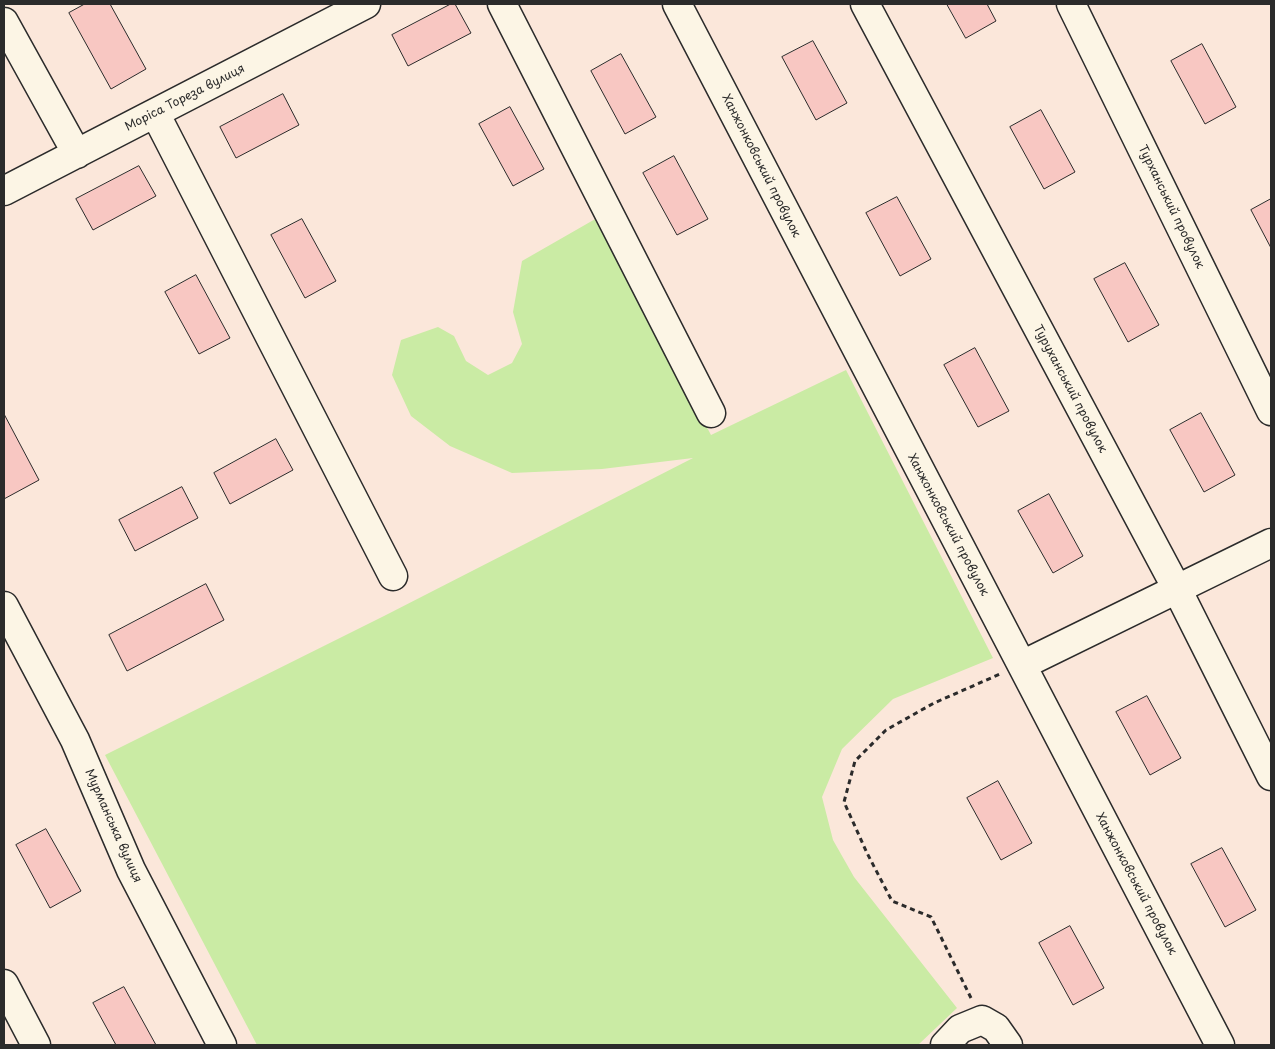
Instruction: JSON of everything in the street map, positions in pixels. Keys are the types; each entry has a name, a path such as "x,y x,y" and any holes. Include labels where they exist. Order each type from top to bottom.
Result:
{"street":[{"name":"Моріса Тореза вулиця","path":"4,192 155,113 333,12 366,4"},
{"path":"502,4 711,413"},
{"name":"Ханжонковський провулок","path":"677,4 1220,1045"},
{"name":"Туруханський провулок","path":"865,4 1176,589 1271,776"},
{"name":"Турханський провулок","path":"1071,4 1271,411"},
{"path":"4,22 77,154"},
{"path":"155,113 393,576"},
{"path":"1022,665 1271,543"},
{"name":"Мурманська вулиця","path":"4,606 75,740 131,870 222,1045"},
{"path":"4,984 36,1045"},
{"path":"945,1045 960,1029 982,1020 996,1028 1008,1045"}],"path":[{"path":"982,1020 931,917 892,901 867,853 844,802 855,761 886,730 934,703 1022,665"}],"green space":[{"path":"597,218 711,435 846,370 993,658 893,699 842,749 822,797 833,840 854,877 957,1008 918,1045 257,1045 105,755 384,616 693,458 602,469 512,473 450,446 411,416 392,375 401,340 438,327 454,336 466,361 488,375 512,363 522,344 513,312 522,261"}],"building":[{"path":"85,4 110,4 146,69 111,89 69,13"},
{"path":"451,4 455,4 471,33 408,66 392,35"},
{"path":"947,4 987,4 996,21 966,38"},
{"path":"813,41 847,103 816,120 782,57"},
{"path":"1202,44 1236,107 1205,124 1171,61"},
{"path":"621,54 656,117 625,134 591,71"},
{"path":"283,94 299,125 236,158 220,127"},
{"path":"510,107 544,169 513,186 479,124"},
{"path":"1041,110 1075,172 1044,189 1010,127"},
{"path":"674,156 708,219 677,235 643,173"},
{"path":"139,166 156,196 93,230 76,199"},
{"path":"897,197 931,259 900,276 866,213"},
{"path":"1271,199 1271,248 1251,210"},
{"path":"302,219 336,281 305,298 271,235"},
{"path":"1125,263 1159,325 1128,342 1094,279"},
{"path":"196,275 230,338 199,354 165,292"},
{"path":"975,348 1009,411 978,427 944,365"},
{"path":"1201,413 1235,475 1204,492 1170,430"},
{"path":"4,414 39,480 4,499"},
{"path":"276,439 293,470 230,504 214,473"},
{"path":"182,487 198,518 135,551 119,520"},
{"path":"1049,494 1083,556 1053,573 1018,511"},
{"path":"206,584 224,620 127,671 109,635"},
{"path":"1147,696 1181,758 1150,775 1116,712"},
{"path":"998,781 1032,843 1001,860 967,798"},
{"path":"46,829 81,891 50,908 16,845"},
{"path":"1222,848 1256,910 1225,927 1191,864"},
{"path":"1070,926 1104,988 1073,1005 1039,943"},
{"path":"124,987 156,1045 116,1045 93,1003"}]}
